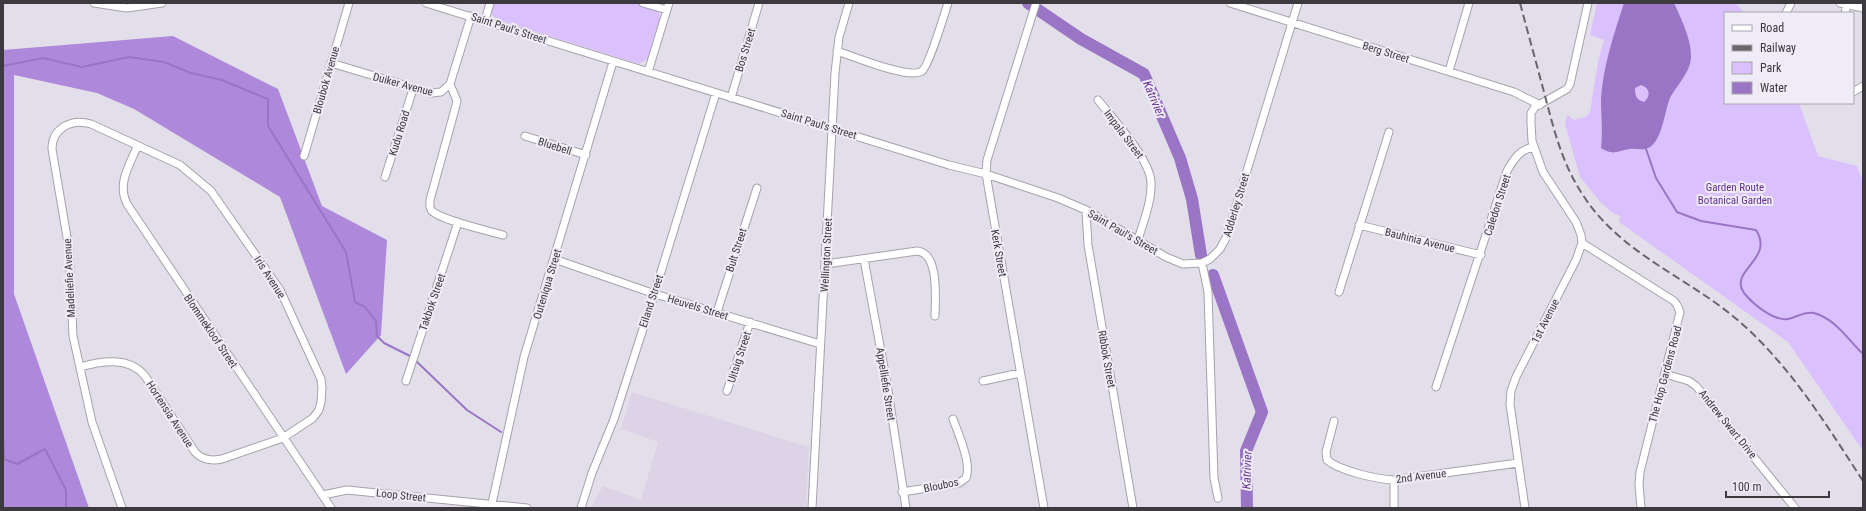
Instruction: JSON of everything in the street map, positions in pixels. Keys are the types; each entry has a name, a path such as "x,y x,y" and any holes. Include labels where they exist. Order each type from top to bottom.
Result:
{"street":[{"path":"94,3 127,8 162,3"},
{"name":"Bloubok Avenue","path":"304,156 349,3"},
{"name":"Saint Paul's Street","path":"426,3 485,20 613,62 949,165 986,174 1058,198 1086,210 1174,261 1191,264 1202,263"},
{"path":"485,20 490,3"},
{"path":"643,3 668,7 648,72"},
{"name":"Bos Street","path":"731,98 760,3"},
{"name":"Wellington Street","path":"812,508 820,344 826,264 831,128 837,51 849,3"},
{"path":"837,51 899,71 918,73 922,71 928,62 948,3"},
{"name":"Kerk Street","path":"1036,3 987,160 986,174 1044,508"},
{"name":"Berg Street","path":"1230,3 1514,92 1540,105"},
{"name":"Adderley Street","path":"1202,263 1220,249 1227,236 1298,3"},
{"path":"1449,72 1469,3"},
{"path":"1582,243 1580,229 1543,172 1534,147 1532,113 1540,105 1564,92 1570,84 1588,3"},
{"path":"1786,12 1791,3"},
{"path":"1844,4 1863,8"},
{"name":"Duiker Avenue","path":"331,63 413,88 437,93 445,90 450,84 471,16"},
{"name":"Outeniqua Street","path":"491,506 524,357 613,62"},
{"path":"450,84 457,101 430,204 433,212 458,222 503,235"},
{"path":"1854,91 1863,86"},
{"name":"Kudu Road","path":"385,177 413,88"},
{"name":"Eiland Street","path":"581,508 592,474 614,419 655,294 716,93"},
{"name":"Impala Street","path":"1098,100 1140,154 1150,174 1151,193 1138,240"},
{"name":"Madeliefie Avenue","path":"122,508 94,430 80,366 72,323 67,235 53,160 53,141 55,134 60,129 71,124 81,122 91,124 137,147"},
{"path":"1339,292 1389,132"},
{"name":"Bluebell","path":"525,136 586,155"},
{"name":"Iris Avenue","path":"137,147 180,165 211,191 285,300 321,379 322,388 319,410 315,416 283,438"},
{"name":"Blommekloof Street","path":"137,147 122,181 125,201 283,438 332,508"},
{"name":"Caledon Street","path":"1436,386 1481,255 1507,170 1518,154 1526,148 1534,147"},
{"name":"Bult Street","path":"717,312 756,188"},
{"name":"Ribbok Street","path":"1086,210 1088,245 1133,508"},
{"name":"Takbok Street","path":"406,381 458,222"},
{"name":"Bauhinia Avenue","path":"1359,225 1481,255"},
{"name":"The Hop Gardens Road","path":"1582,243 1678,305 1680,317 1639,478 1641,508"},
{"name":"1st Avenue","path":"1525,508 1510,404 1512,385 1576,260 1582,243"},
{"path":"826,264 917,252 926,255 932,265 935,279 936,316"},
{"name":"Heuvels Street","path":"554,259 655,294 820,344"},
{"name":"Appelliefie Street","path":"864,259 887,384 902,492 906,508"},
{"path":"1202,263 1208,292 1214,478 1218,498"},
{"name":"Uitsig Street","path":"728,391 750,322"},
{"name":"Hortensia Avenue","path":"80,366 96,362 118,362 135,367 145,376 195,452 209,460 222,459 283,438"},
{"path":"983,380 1020,373"},
{"name":"Andrew Swart Drive","path":"1665,374 1689,381 1696,386 1795,508"},
{"name":"Bloubos","path":"902,492 959,483 966,478 968,467 965,453 953,419"},
{"name":"2nd Avenue","path":"1334,421 1326,452 1327,460 1338,466 1357,472 1394,480 1518,463"},
{"path":"1394,480 1394,508"},
{"name":"Loop Street","path":"323,495 347,490 491,506 527,508"}],"shaded area":[{"path":"173,36 278,89 322,206 387,240 381,335 346,374 280,197 134,109 97,93 14,75 14,294 89,508 3,508 3,50"},
{"path":"632,392 809,447 806,508 590,508 603,486 641,500 658,442 621,429"}],"green space":[{"path":"493,3 635,3 656,10 660,15 660,19 648,59 639,64 498,20 491,14"},
{"name":"Garden Route Botanical Garden","path":"1597,3 1736,3 1743,12 1724,12 1724,104 1799,104 1818,156 1857,166 1863,182 1863,451 1788,342 1619,222 1620,216 1613,213 1602,204 1580,177 1565,124 1567,115 1574,120 1585,117 1590,112 1598,62 1604,40 1590,35"}],"water":[{"path":"1624,3 1674,3 1688,37 1691,58 1686,73 1671,96 1656,141 1645,149 1609,152 1601,148 1602,87 1613,38","holes":["1641,85 1648,90 1648,97 1644,102 1639,100 1635,93 1635,88"]}],"waterway":[{"name":"Katrivier","path":"1028,3 1081,39 1144,74 1180,158 1192,199 1201,255"},
{"path":"3,66 43,58 82,67 129,57 164,62 191,73 222,80 268,99 268,126 346,252 355,302 365,307 376,321 377,336 384,343 412,357"},
{"path":"1646,149 1656,178 1677,212 1701,221 1756,230 1760,240 1760,249 1742,278 1741,285 1744,293 1753,302 1770,315 1782,319 1788,319 1807,313 1814,313 1822,316 1841,330 1863,354"},
{"name":"Katrivier","path":"1213,275 1262,412 1246,451 1247,508"},
{"path":"415,360 467,410 501,432"},
{"path":"3,440 4,459 17,464 45,449 66,490 66,508"}],"railway":[{"path":"1520,3 1558,143 1568,168 1581,192 1597,214 1614,232 1655,263 1720,306 1758,339 1776,358 1807,397 1863,481"}]}
